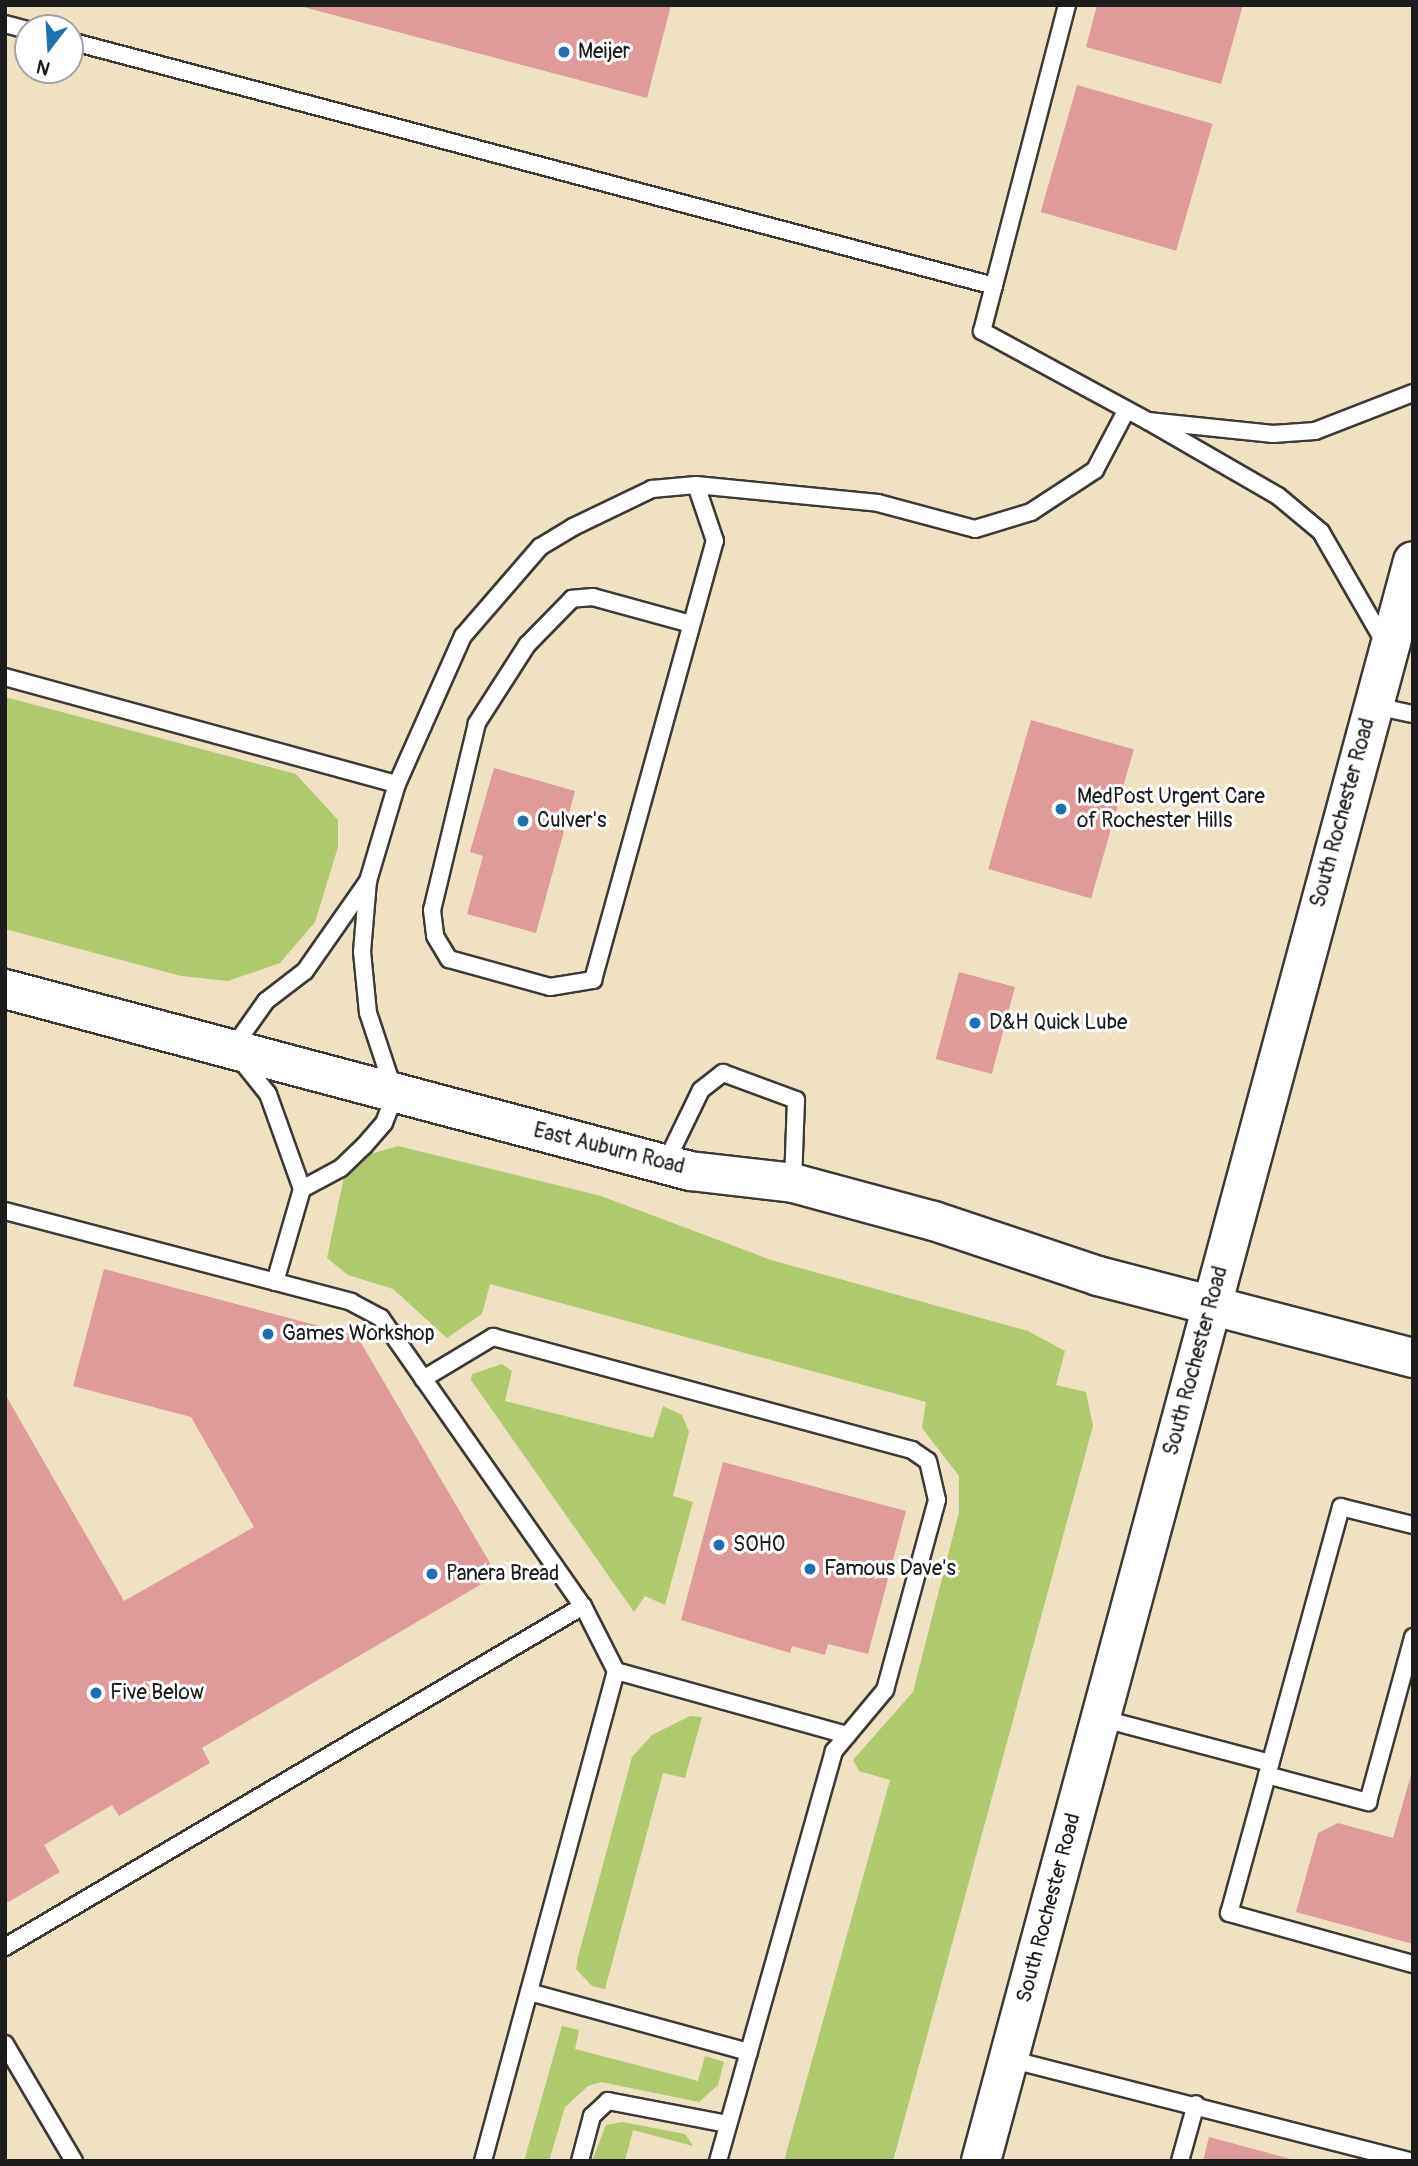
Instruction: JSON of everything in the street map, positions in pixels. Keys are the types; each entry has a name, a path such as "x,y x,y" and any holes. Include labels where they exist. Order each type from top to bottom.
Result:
{"main road":[{"name":"South Rochester Road","path":"981,2161 1372,705 1388,648 1407,608 1413,561"},
{"name":"East Auburn Road","path":"5,989 665,1164 793,1183 1212,1304 1413,1358"}],"lane":[{"path":"1068,5 982,331 1125,413 1149,421 1278,496 1321,532 1388,648"},
{"path":"84,45 993,286"},
{"path":"1149,421 1273,434 1315,431 1413,393"},
{"path":"302,1189 341,1168 364,1146 383,1123 395,1094 364,987 368,881 397,784 463,636 540,547 652,489 696,485 878,503 975,529 1031,512 1095,470 1125,413"},
{"path":"691,624 593,597 572,599 527,645 477,723 432,910 435,936 449,959 551,987 593,980 715,541 696,485"},
{"path":"5,677 397,784"},
{"path":"1372,705 1413,714"},
{"path":"275,1282 302,1189 268,1094 232,1049 266,1001 305,971 368,881"},
{"path":"665,1164 701,1090 723,1073 796,1100 793,1183"},
{"path":"5,1211 351,1302 381,1318 583,1606 616,1671 483,2161"},
{"path":"424,1379 493,1337 912,1450 928,1461 937,1500 885,1690 834,1751 718,2161"},
{"path":"1413,1525 1341,1507 1230,1913 1413,1964"},
{"path":"5,1947 583,1606"},
{"path":"1100,1718 1368,1802 1413,1637"},
{"path":"616,1671 847,1735"},
{"path":"529,1992 749,2052"},
{"path":"5,2044 74,2161"},
{"path":"1008,2059 1196,2104 1410,2161"},
{"path":"580,2161 592,2116 608,2101 728,2124"},
{"path":"1181,2161 1196,2104"}],"green space":[{"path":"5,697 296,774 338,820 338,847 315,922 280,963 228,981 181,976 5,929"},
{"path":"398,1146 601,1196 771,1260 1028,1331 1065,1351 1056,1385 1086,1392 1093,1426 893,2161 784,2161 890,1780 859,1771 853,1760 913,1692 959,1512 959,1476 922,1428 926,1402 490,1284 482,1314 447,1338 393,1289 348,1275 327,1258 345,1172 361,1157"},
{"path":"502,1364 512,1371 505,1401 653,1438 663,1406 682,1415 689,1432 673,1496 693,1502 665,1605 645,1596 634,1612 471,1380 472,1374"},
{"path":"690,1716 702,1717 685,1778 663,1773 605,1989 592,1986 576,1969 578,1957 632,1757 652,1735"},
{"path":"562,2026 579,2030 575,2049 698,2081 705,2056 724,2062 718,2085 699,2102 601,2082 588,2086 565,2107 549,2161 524,2161"},
{"path":"622,2122 685,2134 693,2146 633,2130 625,2161 592,2161 606,2125"}],"building":[{"name":"Meijer","path":"296,5 671,5 647,98"},
{"path":"1097,5 1243,5 1221,84 1086,47"},
{"path":"1077,85 1213,124 1176,251 1041,212"},
{"name":"MedPost Urgent Care of Rochester Hills","path":"1031,720 1134,749 1091,898 988,869"},
{"name":"Culver's","path":"494,768 575,791 536,933 467,914 483,856 470,852"},
{"name":"D&H Quick Lube","path":"959,972 1015,987 992,1074 936,1059"},
{"path":"104,1269 357,1336 497,1575 202,1748 210,1763 119,1816 112,1805 44,1845 60,1872 5,1904 5,1394 124,1601 254,1527 191,1417 73,1386"},
{"name":"Famous Dave's","path":"723,1462 906,1511 868,1654 828,1644 825,1655 792,1646 790,1653 681,1620"},
{"path":"1413,1768 1413,1944 1296,1912 1318,1833 1338,1823 1393,1838"},
{"path":"1209,2137 1294,2160 1294,2161 1203,2161"}],"place":[{"name":"Meijer","path":"564,52"},
{"name":"MedPost Urgent Care of Rochester Hills","path":"1061,809"},
{"name":"Culver's","path":"523,821"},
{"name":"D&H Quick Lube","path":"975,1023"},
{"name":"Games Workshop","path":"268,1334"},
{"name":"SOHO","path":"719,1545"},
{"name":"Famous Dave's","path":"810,1569"},
{"name":"Panera Bread","path":"432,1574"},
{"name":"Five Below","path":"96,1693"}]}
